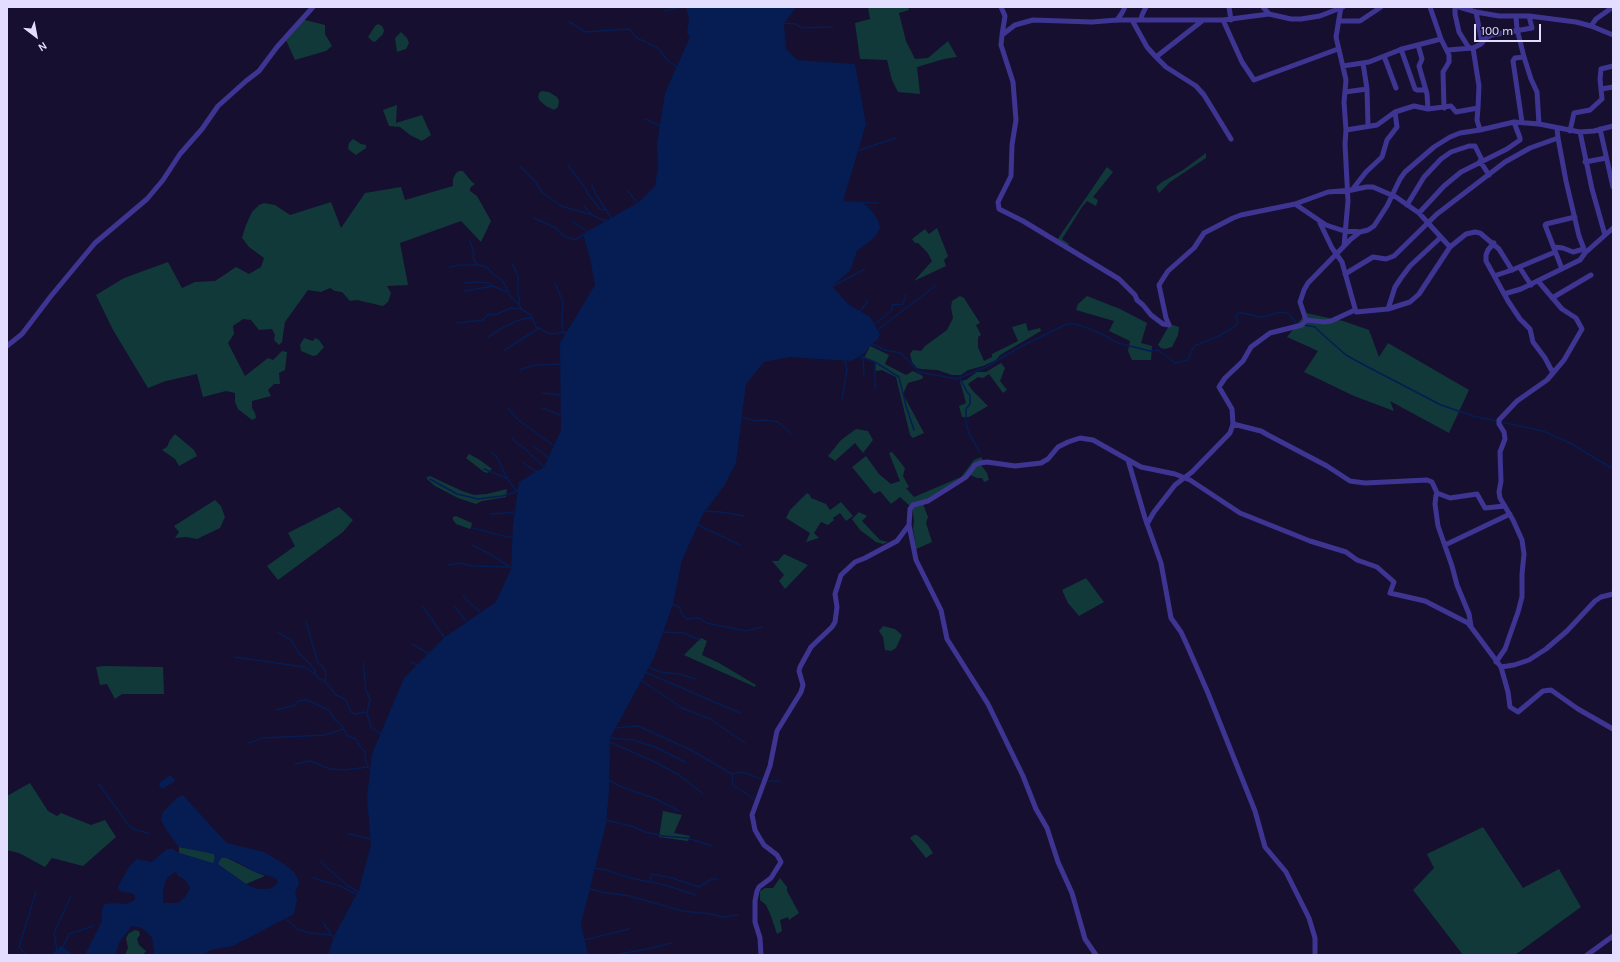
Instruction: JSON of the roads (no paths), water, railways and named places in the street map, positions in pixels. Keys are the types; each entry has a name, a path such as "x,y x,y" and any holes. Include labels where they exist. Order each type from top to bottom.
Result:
{"street":[{"path":"7,346 22,334 51,296 98,240 147,199 163,180 180,154 202,129 218,106 259,71 277,47 313,7"},
{"path":"1001,7 1005,16 1001,45 1013,82 1016,123 1012,140 1011,176 998,202 1000,209 1024,221 1119,279 1155,319 1163,324 1169,325 1166,318 1159,285 1168,271 1194,248 1204,234 1238,216 1295,204 1328,192 1370,186 1392,195 1419,213 1450,247"},
{"path":"1117,20 1124,7"},
{"path":"1141,20 1142,14 1146,7"},
{"path":"1229,7 1231,20"},
{"path":"1263,7 1269,14"},
{"path":"1339,22 1360,21 1380,7"},
{"path":"1430,7 1441,39 1448,50 1450,59 1443,72 1444,108"},
{"path":"1455,7 1459,32 1471,48 1479,86 1477,120 1480,130"},
{"path":"1461,7 1476,12 1516,17 1529,16 1563,20 1591,26 1613,35"},
{"path":"1591,26 1596,19 1613,7"},
{"path":"1002,35 1015,25 1032,20 1092,22 1117,20 1202,21 1231,20 1269,14 1291,19 1301,19 1320,16 1339,8 1339,22 1336,37 1346,80 1345,144 1350,190 1344,246"},
{"path":"1476,12 1482,43"},
{"path":"1448,50 1471,48 1482,43 1486,38 1492,35 1532,28 1529,16"},
{"path":"1516,17 1517,31 1536,92 1539,124"},
{"path":"1132,20 1147,47 1156,57 1166,67 1196,86 1204,95 1231,139"},
{"path":"1223,20 1242,62 1254,80 1338,49"},
{"path":"1156,57 1202,21"},
{"path":"1343,66 1363,63 1401,49 1441,39"},
{"path":"1418,45 1422,59 1419,66 1426,90 1428,109"},
{"path":"1401,49 1415,89 1426,90"},
{"path":"1384,56 1396,88"},
{"path":"1522,122 1513,61 1516,58 1524,57"},
{"path":"1363,63 1367,89 1368,126"},
{"path":"1570,131 1574,113 1590,110 1601,102 1601,69 1613,66"},
{"path":"1601,89 1613,87"},
{"path":"1345,92 1367,89"},
{"path":"1346,130 1377,125 1395,112 1414,106 1428,109 1452,106 1456,112 1478,108"},
{"path":"1350,190 1382,157 1387,140 1398,127 1395,112"},
{"path":"1295,204 1320,223 1360,232 1368,230 1374,226 1387,206 1405,172 1434,147 1450,136 1514,122 1539,124 1580,132 1613,126"},
{"path":"1419,213 1444,186 1461,172 1507,149 1520,140 1514,122"},
{"path":"1557,128 1575,217 1584,251"},
{"path":"1600,129 1613,187"},
{"path":"1580,132 1592,189 1605,235"},
{"path":"1345,274 1373,257 1386,259 1394,256 1437,214 1505,162 1522,152 1558,138"},
{"path":"1407,205 1424,177 1441,159 1451,152 1469,146 1476,146 1481,161 1489,175"},
{"path":"1586,162 1606,158"},
{"path":"1562,269 1545,225 1575,217"},
{"path":"1320,223 1332,248 1338,254 1342,262 1355,310"},
{"path":"1504,294 1531,285 1538,280 1580,260 1584,251 1613,228"},
{"path":"1306,320 1300,302 1308,283 1338,254 1344,246 1360,232"},
{"path":"1306,320 1324,322 1331,321 1355,310 1356,312 1388,309 1410,302 1419,294 1450,247 1466,234 1475,232 1480,233 1494,243 1512,270"},
{"path":"1388,309 1395,287 1410,266 1441,237"},
{"path":"1494,243 1486,255 1486,261 1517,315 1530,328 1533,342 1545,358 1553,373"},
{"path":"1494,276 1520,268 1554,250 1563,248 1573,252 1584,251"},
{"path":"1520,268 1531,285"},
{"path":"1552,298 1591,275"},
{"path":"1496,662 1505,649 1511,636 1522,597 1524,549 1522,540 1510,514 1500,498 1500,452 1505,439 1499,420 1517,401 1547,380 1564,360 1582,330 1576,318 1562,309 1538,280"},
{"path":"1147,524 1178,482 1185,478 1228,436 1233,424 1232,409 1219,387 1222,381 1243,361 1251,347 1270,333 1300,327 1306,320"},
{"path":"1233,424 1268,435 1350,481 1365,483 1428,480 1432,482 1437,493 1435,504 1437,520 1457,585 1469,614 1471,626"},
{"path":"1096,955 1085,939 1076,905 1058,862 1047,828 1036,809 1023,776 988,704 947,639 941,610 916,560 909,525 910,509 913,506 926,502 949,489 963,479 975,465 980,462 1015,466 1041,463 1048,460 1058,447 1080,438 1093,440 1141,466 1185,478 1240,513 1310,541 1346,552 1357,560 1377,567 1394,582 1390,593 1425,601 1468,623 1501,667 1508,692 1510,707 1518,712 1543,691 1551,690 1578,709 1613,728"},
{"path":"1128,460 1147,524 1161,563 1171,618 1181,632 1208,693 1255,811 1265,847 1286,872 1309,918 1314,938 1315,955"},
{"path":"1437,493 1450,498 1477,494 1485,508 1505,506"},
{"path":"1445,545 1510,514"},
{"path":"760,955 760,938 755,922 755,901 757,891 759,887 771,878 781,862 777,855 764,845 759,837 755,830 752,815 770,766 777,731 801,692 803,685 799,671 800,667 811,647 834,625 837,606 835,594 842,572 855,562 897,541 909,525"},
{"path":"1501,667 1514,665 1529,660 1546,649 1567,631 1595,601 1601,597 1613,594"},
{"path":"1587,955 1613,936"}],"water":[{"path":"686,7 797,7 784,23 786,49 797,60 855,64 866,124 843,201 863,203 872,211 878,220 880,228 875,237 857,251 850,271 832,286 848,304 870,317 880,334 878,339 868,348 865,353 851,361 790,357 764,362 746,384 736,463 724,486 703,514 682,560 673,604 654,658 610,738 609,791 606,824 581,924 588,955 328,955 335,934 359,890 371,844 367,798 372,754 404,678 445,637 496,602 511,569 513,525 519,482 544,467 561,430 560,343 595,285 590,258 583,234 639,202 655,186 658,168 657,144 665,93 690,37 687,33 689,19"},
{"path":"171,775 175,780 174,782 162,789 159,785 160,782"},
{"path":"183,795 227,843 264,852 294,872 299,884 295,893 297,899 294,914 233,946 211,950 201,955 152,955 154,952 152,937 142,928 132,926 120,941 115,955 85,955 102,921 102,909 105,904 127,904 135,900 135,895 123,892 119,890 118,887 129,867 136,859 152,862 167,849 173,849 179,853 213,863 215,858 214,854 179,847 161,820 163,812 178,797","holes":["221,858 227,858 255,872 276,878 278,882 275,886 269,889 257,889 246,884 218,864","176,871 177,875 186,881 190,888 186,896 178,903 163,903 163,889 167,878"]},
{"path":"61,946 74,955 51,955"}],"waterway":[{"path":"664,11 681,7"},
{"path":"569,22 586,32 629,29 637,38 658,48 668,61 677,67"},
{"path":"782,23 796,24 802,28 833,27"},
{"path":"645,119 661,126"},
{"path":"856,151 896,138"},
{"path":"568,165 600,209 605,210"},
{"path":"520,166 535,181 542,192 561,206 609,221"},
{"path":"592,185 595,193 612,219"},
{"path":"628,191 638,204"},
{"path":"842,202 878,203"},
{"path":"584,206 592,215"},
{"path":"534,218 556,228 562,235 574,240 585,234"},
{"path":"573,222 588,232"},
{"path":"470,241 475,262 479,265 487,267 492,273 501,279 509,295 519,304 521,309 531,315 536,327 550,334 567,332"},
{"path":"512,263 518,276 519,303"},
{"path":"450,267 460,265 478,265"},
{"path":"831,287 865,269"},
{"path":"464,283 478,282 489,283 492,285"},
{"path":"555,283 563,302 563,332"},
{"path":"465,291 493,286 507,292"},
{"path":"878,332 880,328 935,286"},
{"path":"874,325 892,310 892,305 903,304 906,294"},
{"path":"859,312 868,301"},
{"path":"457,323 483,320 487,315 497,314 511,308 521,309"},
{"path":"872,344 885,350 901,353 919,372 957,379 986,367 1020,347 1067,324 1075,324 1090,329 1118,343 1150,351 1158,350 1175,363 1188,360 1194,346 1217,337 1234,327 1238,322 1236,316 1238,312 1260,317 1279,312 1287,313 1298,324"},
{"path":"488,337 519,320 527,318 533,319"},
{"path":"1304,325 1315,327 1346,355 1441,405 1473,416 1543,431 1570,443 1613,469"},
{"path":"505,350 539,328"},
{"path":"860,356 875,362 899,377 914,430"},
{"path":"863,357 864,375"},
{"path":"842,400 847,370 845,361"},
{"path":"875,362 875,389"},
{"path":"519,370 536,365 562,364"},
{"path":"960,378 970,395 970,404 966,409 966,423 969,434 980,452"},
{"path":"542,393 562,395"},
{"path":"508,408 517,419 554,446"},
{"path":"542,408 563,416"},
{"path":"742,417 755,421 765,420 778,422 791,434"},
{"path":"512,439 545,468"},
{"path":"533,446 549,458"},
{"path":"492,452 498,459 507,478 515,489 519,491"},
{"path":"524,463 538,472"},
{"path":"484,469 506,478"},
{"path":"430,479 457,494 478,499 502,496 519,491"},
{"path":"704,511 744,516"},
{"path":"490,514 516,512"},
{"path":"696,524 740,545"},
{"path":"473,528 507,537 514,537"},
{"path":"472,545 490,554 510,567"},
{"path":"448,565 460,563 472,566 513,567"},
{"path":"463,596 482,614"},
{"path":"672,604 679,607 683,616 687,619 699,618 706,623 746,631 762,627"},
{"path":"423,607 445,638"},
{"path":"455,607 468,624"},
{"path":"306,622 318,663 326,672 325,681 336,695 346,700 351,712 356,714 364,712 367,713 371,727 381,734"},
{"path":"278,632 292,641 298,652 315,670 315,674"},
{"path":"661,632 684,633 700,640"},
{"path":"412,644 429,654"},
{"path":"234,657 305,667 319,679 325,681"},
{"path":"363,662 366,690 370,699 367,713"},
{"path":"411,662 418,666"},
{"path":"648,667 660,672 679,674 696,679"},
{"path":"645,672 740,713"},
{"path":"641,680 682,708 710,719 745,743"},
{"path":"276,710 295,705 298,701 307,700 329,710 335,720 341,724 347,735 355,739 365,752 366,763 370,770"},
{"path":"615,728 638,726 691,750 732,774 742,772 767,781 780,781"},
{"path":"248,743 263,738 325,735 344,729"},
{"path":"610,738 633,740 655,747 685,762"},
{"path":"610,742 655,762 679,775 702,793"},
{"path":"295,764 310,761 330,769 344,770 368,767"},
{"path":"732,774 733,785 754,799"},
{"path":"608,780 622,787 656,799 679,811"},
{"path":"99,784 130,827 148,833"},
{"path":"605,820 631,826 645,832 663,836 687,838 713,846"},
{"path":"349,834 371,839"},
{"path":"321,862 348,886 359,892"},
{"path":"594,868 606,870 630,878 665,885 696,895"},
{"path":"650,882 652,874 672,878 699,887 712,879 718,879"},
{"path":"313,878 340,886 358,895"},
{"path":"587,888 601,892 630,896 682,911 711,914 723,917 738,915"},
{"path":"26,955 19,947 36,892"},
{"path":"57,950 54,933 71,896"},
{"path":"284,918 298,929 309,933 331,935 335,938"},
{"path":"323,922 331,934"},
{"path":"62,949 69,934 93,926"},
{"path":"584,940 629,929"},
{"path":"614,955 671,943"}]}
